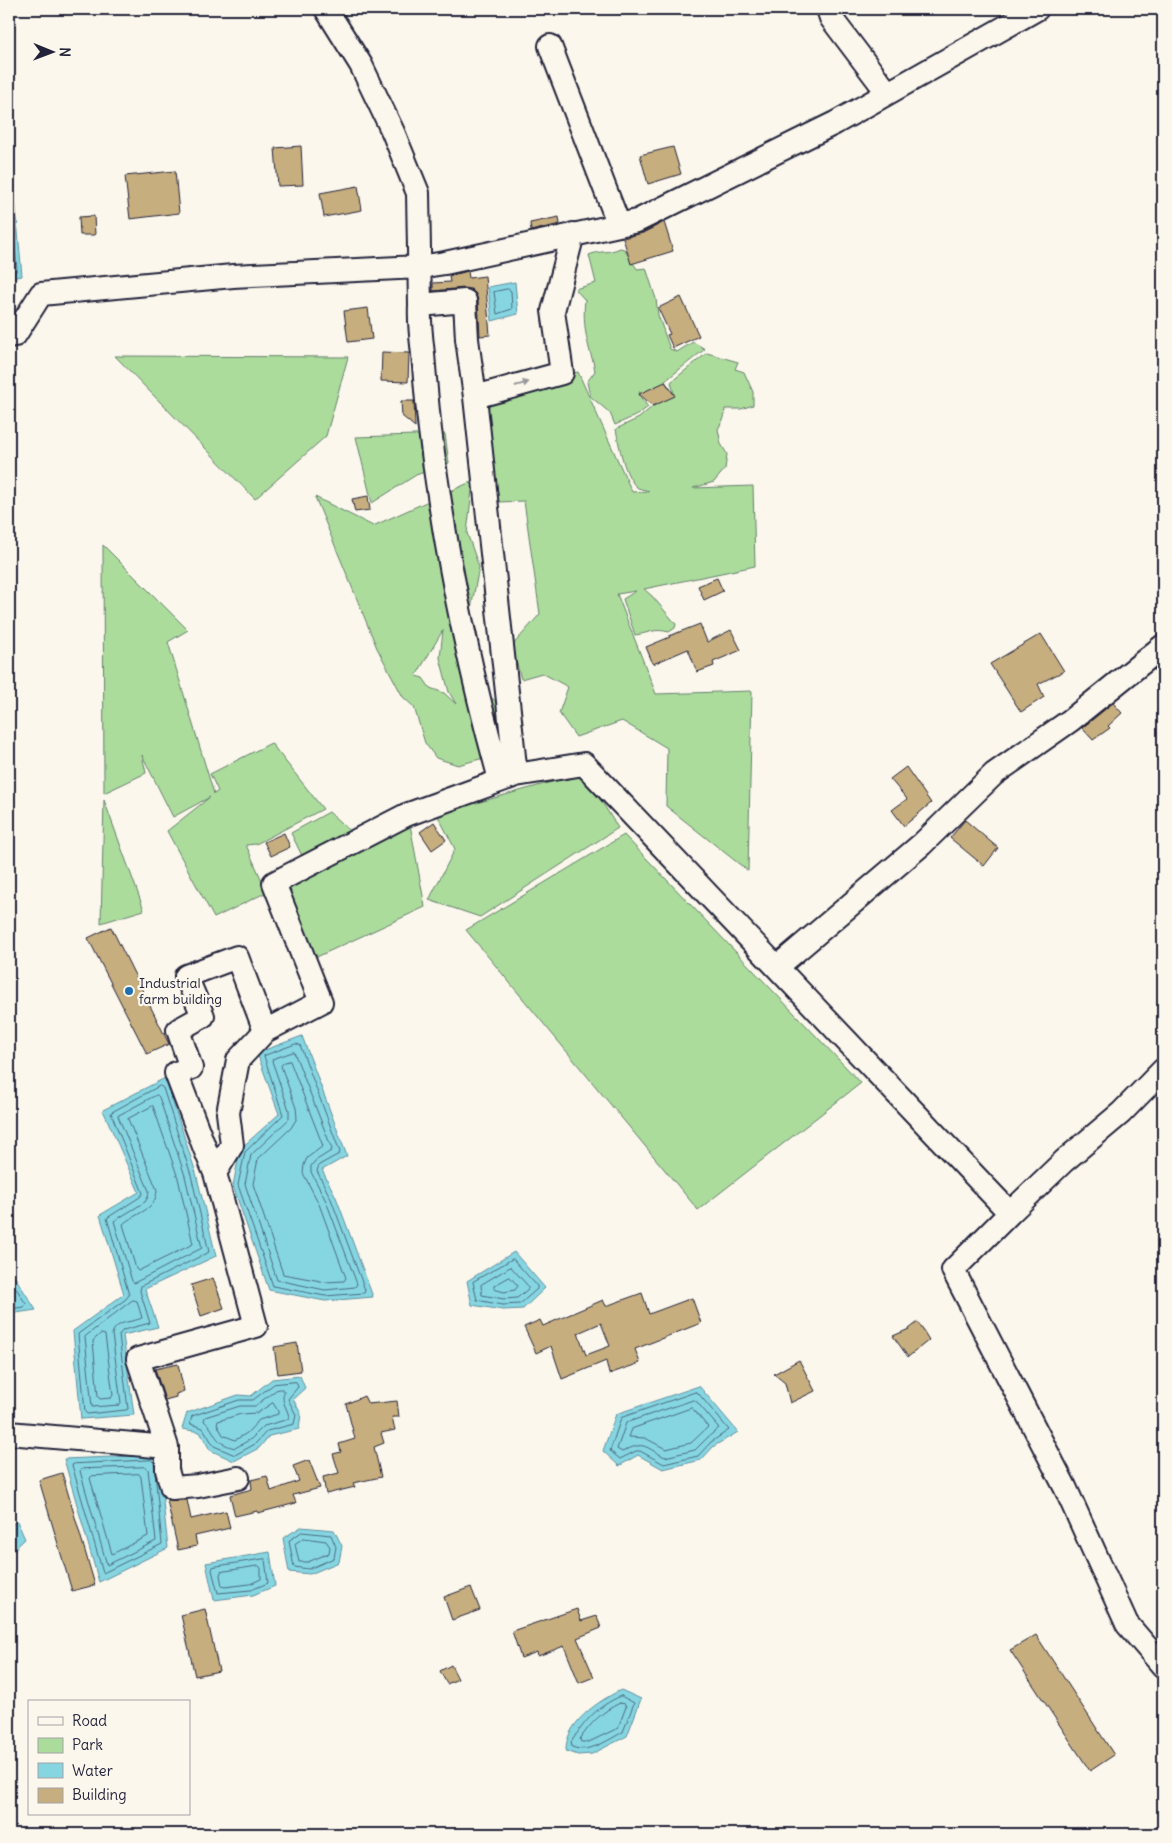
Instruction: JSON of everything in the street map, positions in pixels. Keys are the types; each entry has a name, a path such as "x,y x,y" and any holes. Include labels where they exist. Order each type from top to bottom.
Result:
{"street":[{"path":"326,9 360,65 393,132 418,192 419,321 425,390 437,481 464,630 482,714 498,772 516,775"},
{"path":"828,9 831,18 887,92"},
{"path":"9,336 15,335 41,294 233,276 445,263 637,221 836,123 887,92 1037,9"},
{"path":"550,46 619,225"},
{"path":"475,397 562,372 552,310 573,234"},
{"path":"420,305 465,301 466,339 475,397 516,775"},
{"path":"777,967 922,844 994,774 1071,720 1163,646"},
{"path":"215,1173 232,1145 228,1113 238,1060 265,1031 321,1002 274,883 406,815 516,775 584,764 1010,1213"},
{"path":"238,1478 198,1486 172,1488 167,1470 167,1447 138,1359 256,1326 215,1173 204,1149 176,1072 191,1068 178,1030 203,1016 186,976 236,957 265,1031"},
{"path":"1163,1070 1121,1112 1064,1161 952,1270 1065,1487 1128,1624 1163,1666"},
{"path":"9,1433 167,1447"}],"green space":[{"path":"620,248 624,249 637,269 646,268 656,299 658,315 670,349 677,352 693,342 705,349 665,381 674,394 671,382 707,353 738,362 735,369 744,372 753,392 753,405 741,409 725,409 724,418 718,429 721,444 727,454 725,469 714,482 693,488 753,486 755,566 644,589 676,624 675,628 669,632 655,631 635,635 623,599 636,591 617,594 656,694 752,691 748,871 666,806 667,748 622,721 576,737 559,713 568,687 542,673 521,679 512,646 540,614 524,501 498,502 475,397 578,372 632,492 649,491 638,488 629,477 616,429 639,418 653,406 640,391 639,395 648,407 637,415 615,425 610,413 590,396 587,382 595,371 585,330 585,300 575,289 596,283 589,255"},
{"path":"115,356 348,357 326,436 255,499"},
{"path":"445,434 449,463 416,475 372,503 356,437"},
{"path":"473,481 467,533 479,567 471,609 478,637 478,672 482,689 502,707 501,755 458,765 436,758 425,743 414,707 403,697 377,648 315,497 373,526","holes":["443,630 440,658 449,692 456,704 444,693 430,688 423,678 416,676"]},
{"path":"103,545 188,630 168,642 214,794 218,791 210,774 271,743 323,809 256,844 246,845 267,892 214,918 167,831 210,797 173,817 142,755 146,773 104,793"},
{"path":"584,773 618,828 480,917 429,900 455,849 437,814"},
{"path":"104,800 144,910 101,923"},
{"path":"329,812 354,835 304,860 291,833"},
{"path":"409,819 425,907 308,961 277,887"},
{"path":"624,835 861,1083 698,1210 466,930"}],"water":[{"path":"9,130 22,276 9,278"},
{"path":"515,282 518,314 492,321 488,287"},
{"path":"302,1036 347,1156 322,1170 336,1197 373,1297 325,1301 269,1290 233,1186 240,1149 279,1114 257,1053"},
{"path":"165,1078 196,1173 216,1256 145,1289 158,1327 123,1335 134,1415 81,1419 73,1331 124,1294 100,1215 139,1192 103,1110"},
{"path":"514,1252 545,1288 523,1309 503,1310 472,1305 467,1281"},
{"path":"9,1268 36,1310 9,1314"},
{"path":"300,1376 305,1388 293,1399 301,1414 299,1429 269,1436 259,1448 234,1461 210,1450 200,1432 182,1429 187,1413 238,1395 251,1396 272,1379"},
{"path":"699,1386 738,1432 714,1446 701,1460 663,1469 638,1455 619,1466 603,1451 616,1414"},
{"path":"158,1455 168,1548 99,1582 64,1459"},
{"path":"17,1521 25,1539 9,1554 9,1523 11,1525"},
{"path":"301,1527 334,1530 342,1546 339,1562 310,1574 289,1572 283,1538"},
{"path":"270,1552 275,1586 253,1595 214,1600 206,1563"},
{"path":"621,1690 641,1699 627,1736 592,1754 578,1755 566,1751 571,1731 584,1714"}],"building":[{"path":"301,146 303,185 278,186 275,148"},
{"path":"673,147 681,174 648,184 640,155"},
{"path":"175,171 179,213 130,219 125,176"},
{"path":"358,186 362,210 324,217 320,193"},
{"path":"94,216 95,235 80,235 79,217"},
{"path":"559,217 560,224 531,231 530,223"},
{"path":"664,222 673,251 631,264 623,238 643,233"},
{"path":"468,271 469,278 485,276 490,335 480,336 478,300 476,294 471,289 433,291 433,283 450,282 449,276"},
{"path":"681,297 699,336 673,348 667,335 670,334 658,308"},
{"path":"368,308 372,339 348,342 344,311"},
{"path":"382,352 409,353 408,382 381,381"},
{"path":"665,382 675,396 653,406 639,394"},
{"path":"401,401 414,401 415,427 402,416"},
{"path":"368,496 370,510 355,512 352,499"},
{"path":"717,578 723,591 704,600 698,586"},
{"path":"700,624 707,642 731,630 741,650 713,662 714,666 697,672 688,649 653,664 646,647"},
{"path":"1041,634 1064,671 1038,684 1044,697 1021,712 990,664"},
{"path":"1163,663 1163,679 1154,670"},
{"path":"1113,703 1122,713 1108,726 1110,728 1093,740 1082,728"},
{"path":"906,767 931,803 904,826 892,810 907,799 890,779"},
{"path":"965,820 998,848 984,866 950,838"},
{"path":"434,822 446,840 432,850 420,832"},
{"path":"284,833 290,847 271,856 264,842"},
{"name":"Industrial farm building","path":"111,927 169,1044 147,1054 88,938"},
{"path":"213,1278 224,1308 201,1316 191,1285"},
{"path":"642,1293 649,1314 692,1298 701,1323 635,1349 640,1363 609,1374 606,1361 562,1379 551,1346 536,1353 524,1327 540,1320 543,1326 603,1300 606,1306","holes":["601,1323 610,1346 586,1355 578,1333"]},
{"path":"918,1322 929,1340 908,1357 893,1336 909,1329"},
{"path":"297,1343 301,1371 278,1374 274,1347"},
{"path":"799,1360 815,1391 790,1403 785,1383 774,1374"},
{"path":"178,1364 184,1391 176,1394 176,1397 165,1400 155,1369"},
{"path":"364,1396 368,1404 397,1401 399,1417 392,1417 395,1430 381,1433 384,1443 374,1447 381,1477 353,1483 355,1487 326,1494 323,1477 339,1473 333,1454 341,1452 339,1444 355,1439 346,1404"},
{"path":"309,1460 320,1488 293,1495 296,1503 258,1513 257,1511 235,1516 230,1495 252,1489 251,1480 267,1476 271,1491 299,1481 293,1466"},
{"path":"62,1473 95,1585 72,1591 39,1480"},
{"path":"167,1500 187,1500 191,1519 226,1511 230,1528 195,1536 197,1546 178,1550"},
{"path":"471,1587 480,1610 452,1620 444,1597"},
{"path":"205,1609 219,1671 195,1676 181,1615"},
{"path":"577,1609 581,1621 597,1616 601,1628 577,1638 594,1677 579,1683 564,1646 538,1656 537,1652 521,1658 512,1631"},
{"path":"1036,1635 1114,1755 1090,1771 1010,1650"},
{"path":"451,1665 458,1679 447,1684 440,1671"}],"place":[{"name":"Industrial farm building","path":"129,991"}]}
